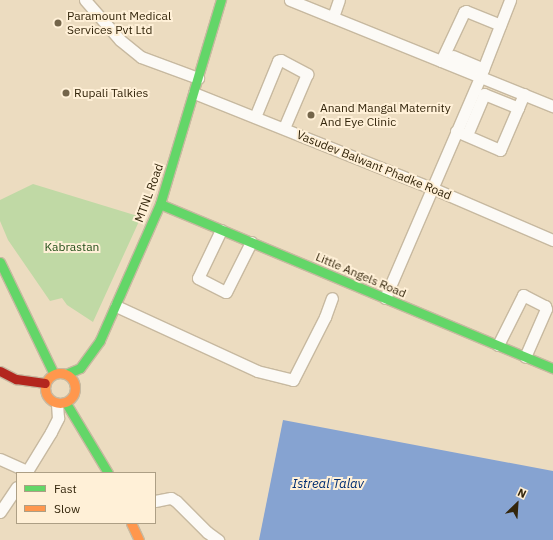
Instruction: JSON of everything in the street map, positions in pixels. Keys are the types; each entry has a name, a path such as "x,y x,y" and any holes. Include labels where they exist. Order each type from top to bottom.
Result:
{"street":[{"path":"85,0 120,40 141,57 198,78"},
{"name":"MTNL Road","path":"66,374 80,368 100,340 160,204 221,0"},
{"path":"290,0 333,17 447,55 480,69 524,94 553,106"},
{"path":"333,17 339,0"},
{"path":"385,298 510,0"},
{"path":"447,55 466,11 500,25"},
{"path":"255,117 278,61 282,60 307,74 284,128"},
{"path":"470,130 484,94 480,69"},
{"name":"Vasudev Balwant Phadke Road","path":"194,93 432,188 553,240"},
{"path":"484,94 518,108"},
{"path":"456,131 500,150 524,94"},
{"name":"Little Angels Road","path":"160,204 553,368"},
{"path":"231,234 198,278 226,292 251,242"},
{"path":"0,262 54,374"},
{"path":"498,345 523,295 545,306 546,309 525,357"},
{"path":"116,306 257,371 293,380 325,317 332,298"},
{"path":"0,371 16,379 45,383"},
{"path":"0,459 27,472 58,418 61,403 75,391 73,381 66,374 54,374 45,383 46,396 61,403 107,472"},
{"path":"0,512 16,488"},
{"path":"156,501 168,498 176,501 207,532 218,540"},
{"path":"131,524 139,540"}],"green space":[{"name":"Kabrastan","path":"33,184 141,217 93,322 67,305 62,298 50,301 8,240 0,221 0,200"}],"water":[{"name":"Istreal Talav","path":"283,420 553,471 553,540 259,540"}],"traffic: fast":[{"path":"66,374 80,368 100,340 160,204 221,0"},
{"path":"160,204 553,368"},
{"path":"0,262 54,374"},
{"path":"66,403 107,472"}],"traffic: slow":[{"path":"60,373 71,377 75,388 71,399 60,403 49,399 45,388 49,377 60,373"},
{"path":"131,524 139,540"}],"traffic: jam":[{"path":"0,371 16,379 45,383"}],"place":[{"name":"Paramount Medical Services Pvt Ltd","path":"58,23"},
{"name":"Rupali Talkies","path":"66,93"},
{"name":"Anand Mangal Maternity And Eye Clinic","path":"311,115"}]}
